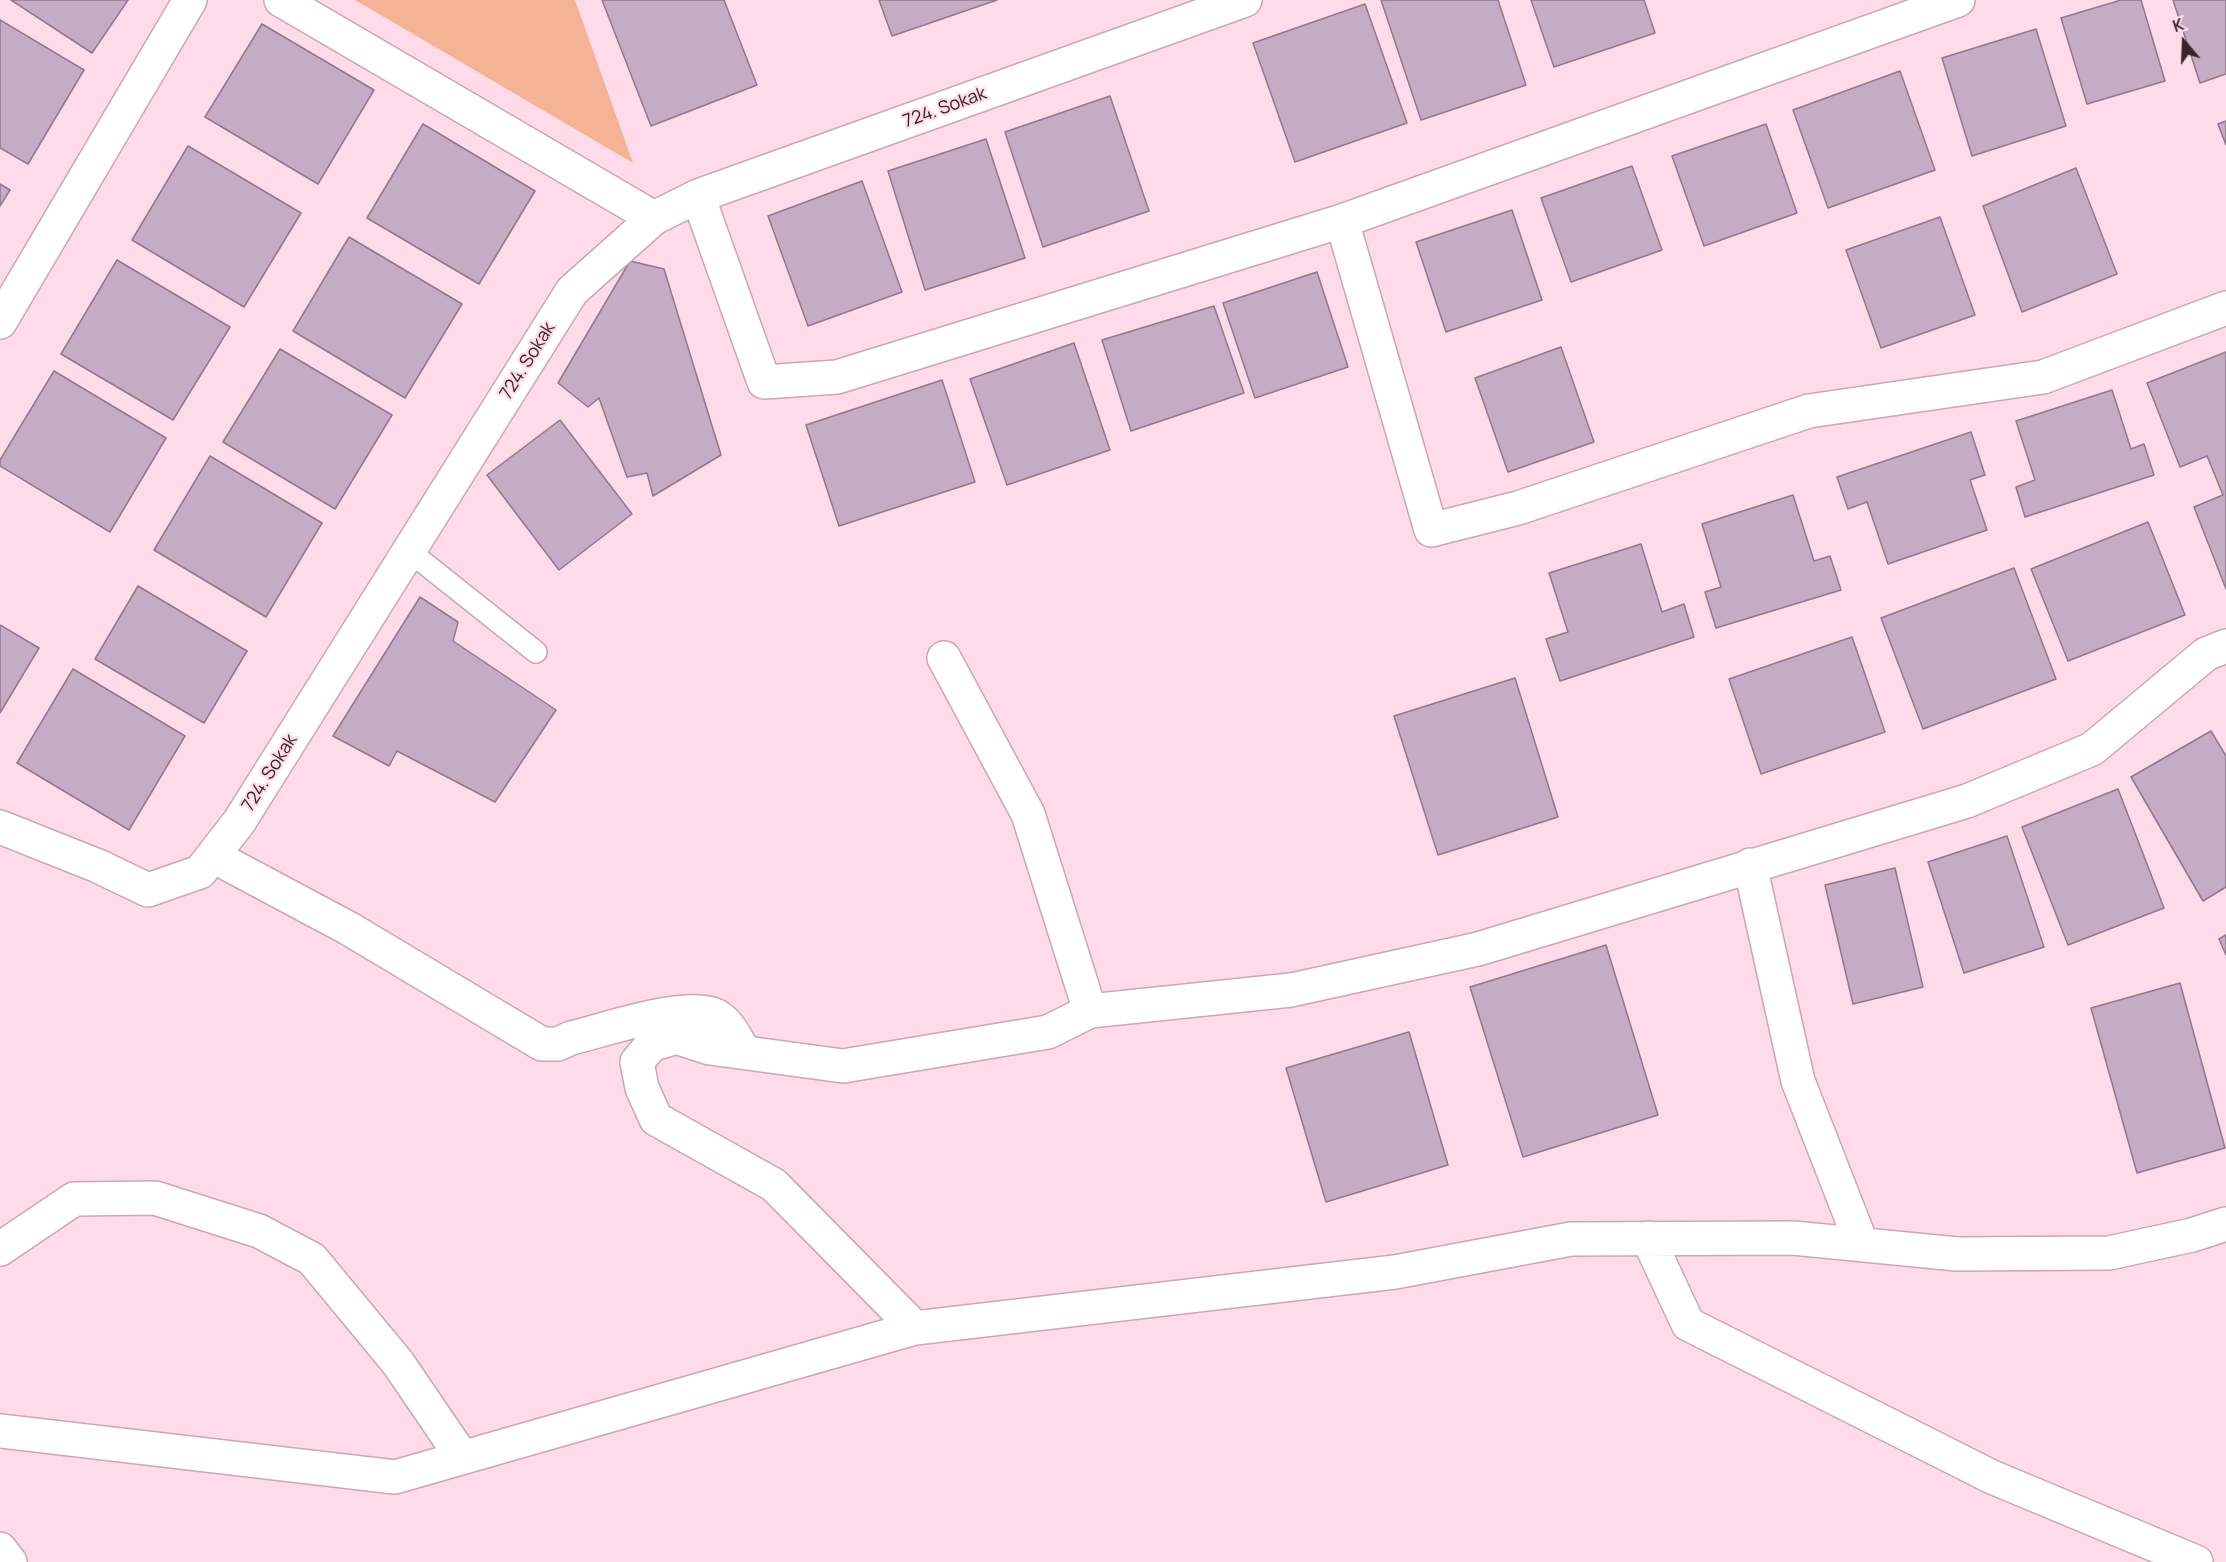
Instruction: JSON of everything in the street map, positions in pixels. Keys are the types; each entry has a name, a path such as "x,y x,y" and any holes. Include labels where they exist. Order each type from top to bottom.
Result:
{"street":[{"path":"0,322 190,0"},
{"path":"281,0 654,218"},
{"name":"724. Sokak","path":"0,827 98,866 148,890 200,872 239,822 572,291 654,218 698,196 1245,0"},
{"path":"698,196 764,382 837,377 1342,221 1958,0"},
{"path":"1342,221 1431,530 1518,508 1809,411 2043,377 2226,308"},
{"path":"915,1328 774,1185 656,1119 642,1088 638,1062 651,1045 676,1037 710,1048 843,1066 1048,1032 1089,1011 1291,990 1478,950 1750,865 1966,801 2092,749 2206,654 2226,646"},
{"path":"944,658 1028,813 1089,1011"},
{"path":"213,856 348,928 542,1044 558,1044 571,1038 674,1012 712,1014 726,1023 744,1052"},
{"path":"1750,865 1798,1081 1862,1245"},
{"path":"0,1249 74,1199 155,1198 259,1231 312,1259 398,1363 462,1457"},
{"path":"0,1431 395,1477 915,1328 1395,1272 1571,1239 1793,1238 1957,1254 2109,1253 2192,1235 2226,1224"},
{"path":"1648,1238 1688,1323 1992,1477 2196,1562"},
{"path":"0,1549 10,1562"}],"lane":[{"path":"409,551 536,652"}],"shaded area":[{"path":"355,0 575,0 633,163"}],"building":[{"path":"11,0 128,0 92,53"},
{"path":"602,0 724,0 757,85 651,126"},
{"path":"879,0 997,0 892,36"},
{"path":"1381,0 1498,0 1526,85 1421,120"},
{"path":"1531,0 1644,0 1655,33 1554,67"},
{"path":"2121,0 2141,0 2165,81 2087,104 2061,18"},
{"path":"2173,0 2226,0 2226,74 2200,83"},
{"path":"1365,4 1407,123 1295,162 1253,43"},
{"path":"0,20 84,70 28,164 0,148"},
{"path":"262,24 374,90 318,184 205,117"},
{"path":"2036,29 2066,126 1972,156 1942,58"},
{"path":"1900,71 1935,170 1828,208 1793,110"},
{"path":"1110,96 1149,211 1043,247 1005,132"},
{"path":"2226,121 2226,145 2218,124"},
{"path":"423,124 535,191 479,284 367,218"},
{"path":"1766,124 1797,213 1704,246 1672,156"},
{"path":"986,139 1025,258 925,290 888,171"},
{"path":"188,146 301,213 244,307 132,240"},
{"path":"1632,166 1662,250 1571,282 1541,198"},
{"path":"2076,168 2117,274 2022,312 1983,206"},
{"path":"862,181 902,292 808,326 768,216"},
{"path":"0,184 10,190 0,206"},
{"path":"1512,210 1542,300 1446,332 1416,242"},
{"path":"1940,217 1975,315 1881,348 1846,250"},
{"path":"349,237 462,304 405,398 293,331"},
{"path":"117,260 230,327 173,420 61,354"},
{"path":"630,261 664,269 721,455 653,496 647,473 627,477 599,398 588,407 558,383"},
{"path":"1317,272 1348,367 1255,398 1223,303"},
{"path":"1214,306 1244,393 1131,431 1102,340"},
{"path":"1074,343 1110,450 1007,485 970,379"},
{"path":"1561,347 1594,442 1508,472 1475,378"},
{"path":"280,349 392,415 335,509 223,442"},
{"path":"2226,352 2226,589 2194,507 2223,495 2207,456 2180,467 2147,383"},
{"path":"54,371 166,438 110,532 0,466 0,460"},
{"path":"942,380 975,482 839,526 806,425"},
{"path":"2112,390 2131,449 2144,444 2154,475 2025,517 2016,487 2035,480 2016,421"},
{"path":"560,420 632,514 559,570 487,475"},
{"path":"1971,432 1985,475 1970,480 1987,530 1888,564 1867,502 1848,509 1837,477"},
{"path":"210,456 322,523 266,617 154,550"},
{"path":"1793,495 1814,561 1830,556 1841,590 1716,628 1705,592 1721,587 1702,524"},
{"path":"2148,522 2185,615 2068,661 2031,569"},
{"path":"1641,544 1662,612 1684,604 1694,637 1560,681 1546,639 1568,632 1549,573"},
{"path":"2014,568 2056,679 1923,729 1881,618"},
{"path":"138,586 247,651 204,723 95,659"},
{"path":"420,597 458,622 453,641 556,710 495,802 397,751 389,766 333,736"},
{"path":"0,625 39,648 0,713"},
{"path":"1852,637 1885,732 1761,774 1729,679"},
{"path":"73,669 185,736 129,830 17,763"},
{"path":"1515,678 1558,817 1438,855 1394,716"},
{"path":"2211,731 2226,756 2226,887 2203,901 2131,777"},
{"path":"2118,789 2164,908 2068,945 2022,827"},
{"path":"2007,836 2044,947 1964,973 1928,862"},
{"path":"1895,868 1923,987 1853,1004 1825,885"},
{"path":"2226,935 2226,955 2219,939"},
{"path":"1606,945 1658,1115 1523,1157 1470,987"},
{"path":"2180,983 2225,1148 2137,1173 2091,1008"},
{"path":"1409,1032 1448,1165 1326,1202 1286,1068"}]}
